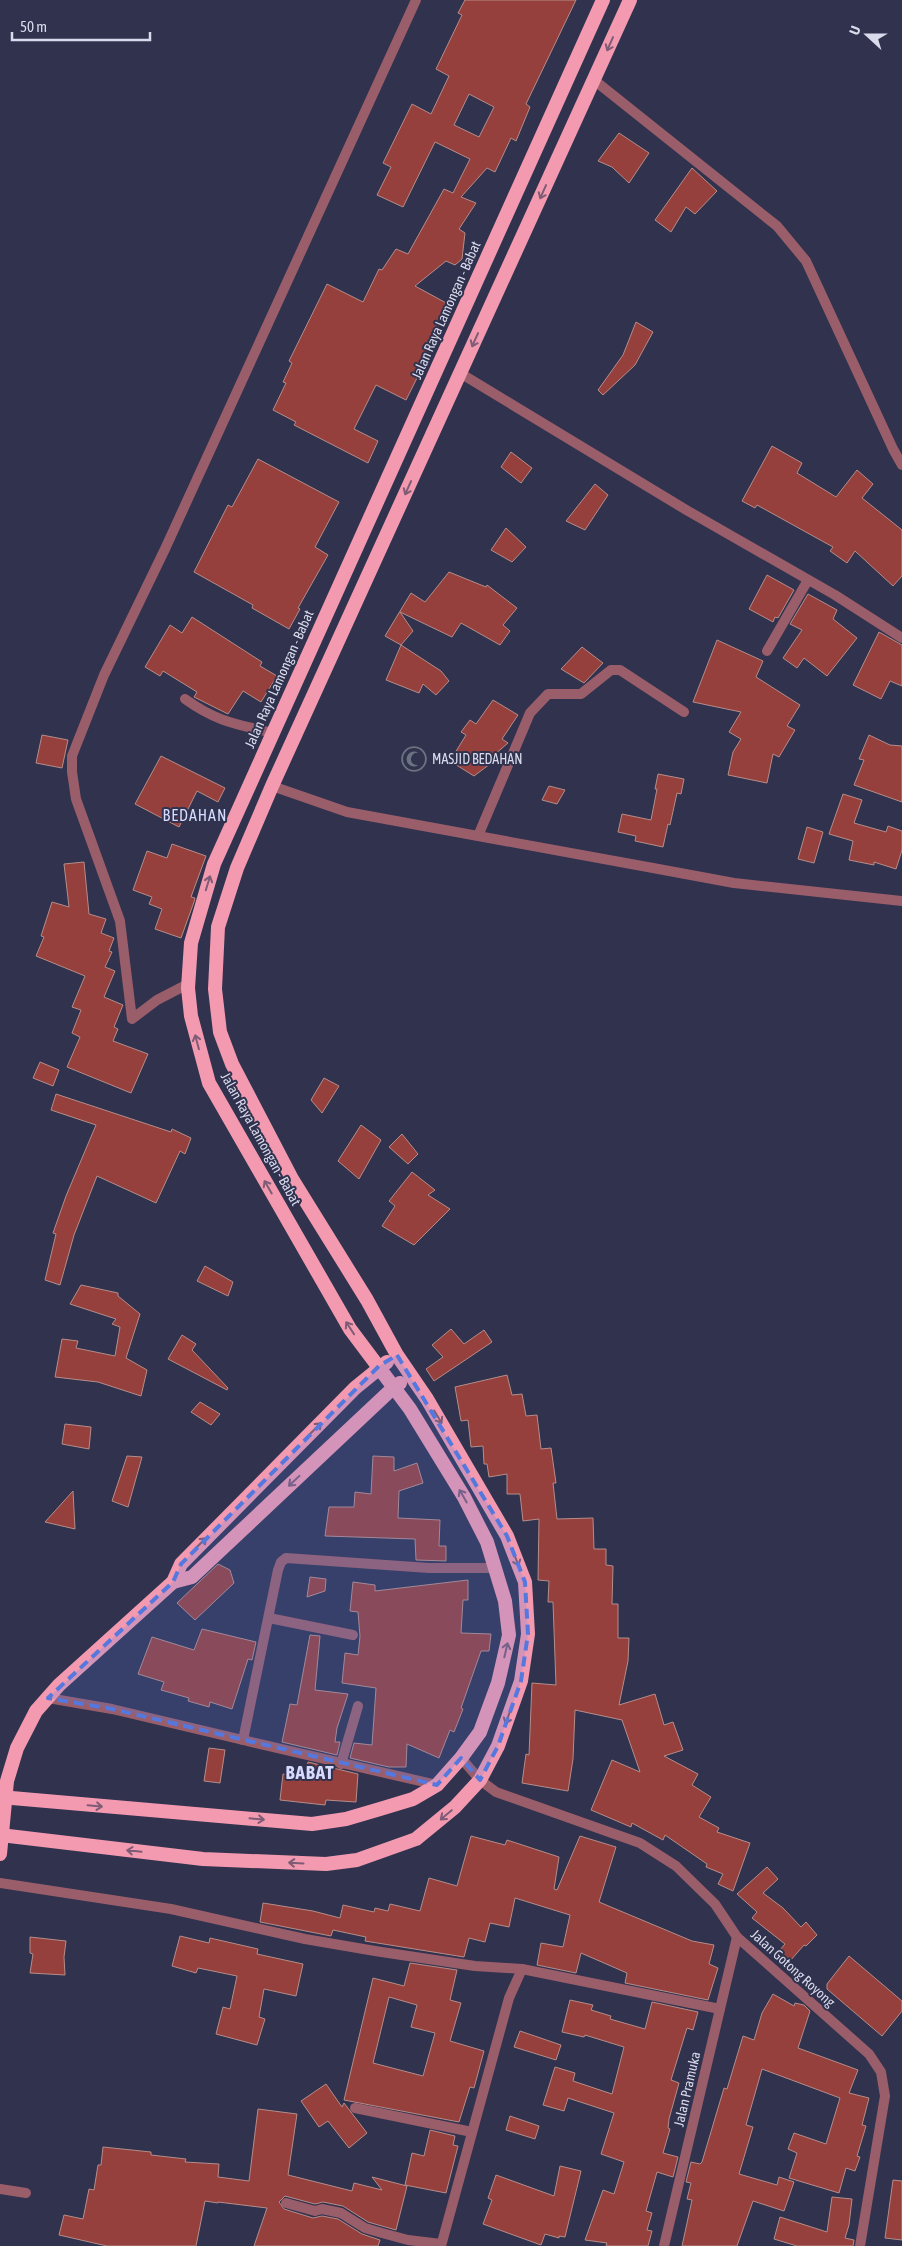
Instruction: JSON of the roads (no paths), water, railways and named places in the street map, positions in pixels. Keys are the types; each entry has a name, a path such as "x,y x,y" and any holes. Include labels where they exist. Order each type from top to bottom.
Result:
{"highway":[{"name":"Jalan Raya Lamongan - Babat","path":"0,1796 46,1802 312,1824 346,1819 413,1799 437,1785 461,1758 480,1732 498,1683 509,1634 505,1601 486,1542 464,1496 410,1409 350,1329 214,1094 191,1016 188,984 191,943 214,864 603,0"},
{"name":"Jalan Raya Lamongan - Babat","path":"0,1835 203,1859 326,1864 357,1860 416,1839 455,1807 480,1780 498,1746 521,1681 528,1634 525,1582 507,1536 427,1398 397,1355 367,1300 292,1179 232,1064 220,1032 215,989 218,927 236,868 272,786 630,0"},
{"path":"0,1854 6,1781 17,1748 36,1711 59,1685 173,1582 181,1564 355,1388 379,1366 397,1355"},
{"path":"173,1582 192,1577 393,1388 411,1376"}],"street":[{"path":"188,984 157,1000 132,1019 120,921 76,799 72,756 104,675 165,549 416,0"},
{"path":"594,80 777,226 806,261 902,465"},
{"path":"460,373 902,638"},
{"path":"767,651 808,580"},
{"path":"478,836 530,713 548,694 581,694 591,688 606,673 620,670 684,712"},
{"path":"186,699 206,713 222,721 273,733"},
{"path":"272,786 347,812 734,883 902,901"},
{"path":"243,1740 278,1570 281,1562 286,1558 429,1568 495,1568"},
{"path":"269,1618 353,1635"},
{"path":"48,1698 112,1709 437,1785"},
{"path":"341,1764 358,1706"},
{"name":"Jalan Gotong Royong","path":"461,1758 480,1780 496,1792 640,1843 676,1866 715,1904 737,1937 870,2054 881,2072 885,2096 860,2246"},
{"path":"0,1883 171,1909 305,1939 375,1951 475,1966 522,1969 720,2009"},
{"name":"Jalan Pramuka","path":"664,2246 737,1937"},
{"path":"286,2203 315,2211 322,2209 341,2213 365,2228 408,2240 441,2245 510,1998 522,1969"},
{"path":"355,2108 472,2132"},
{"path":"0,2189 26,2193"}],"place":[{"name":"MASJID BEDAHAN","path":"414,759"}],"district":[{"name":"BEDAHAN","path":"195,815"},
{"name":"BABAT","path":"310,1772"}]}
